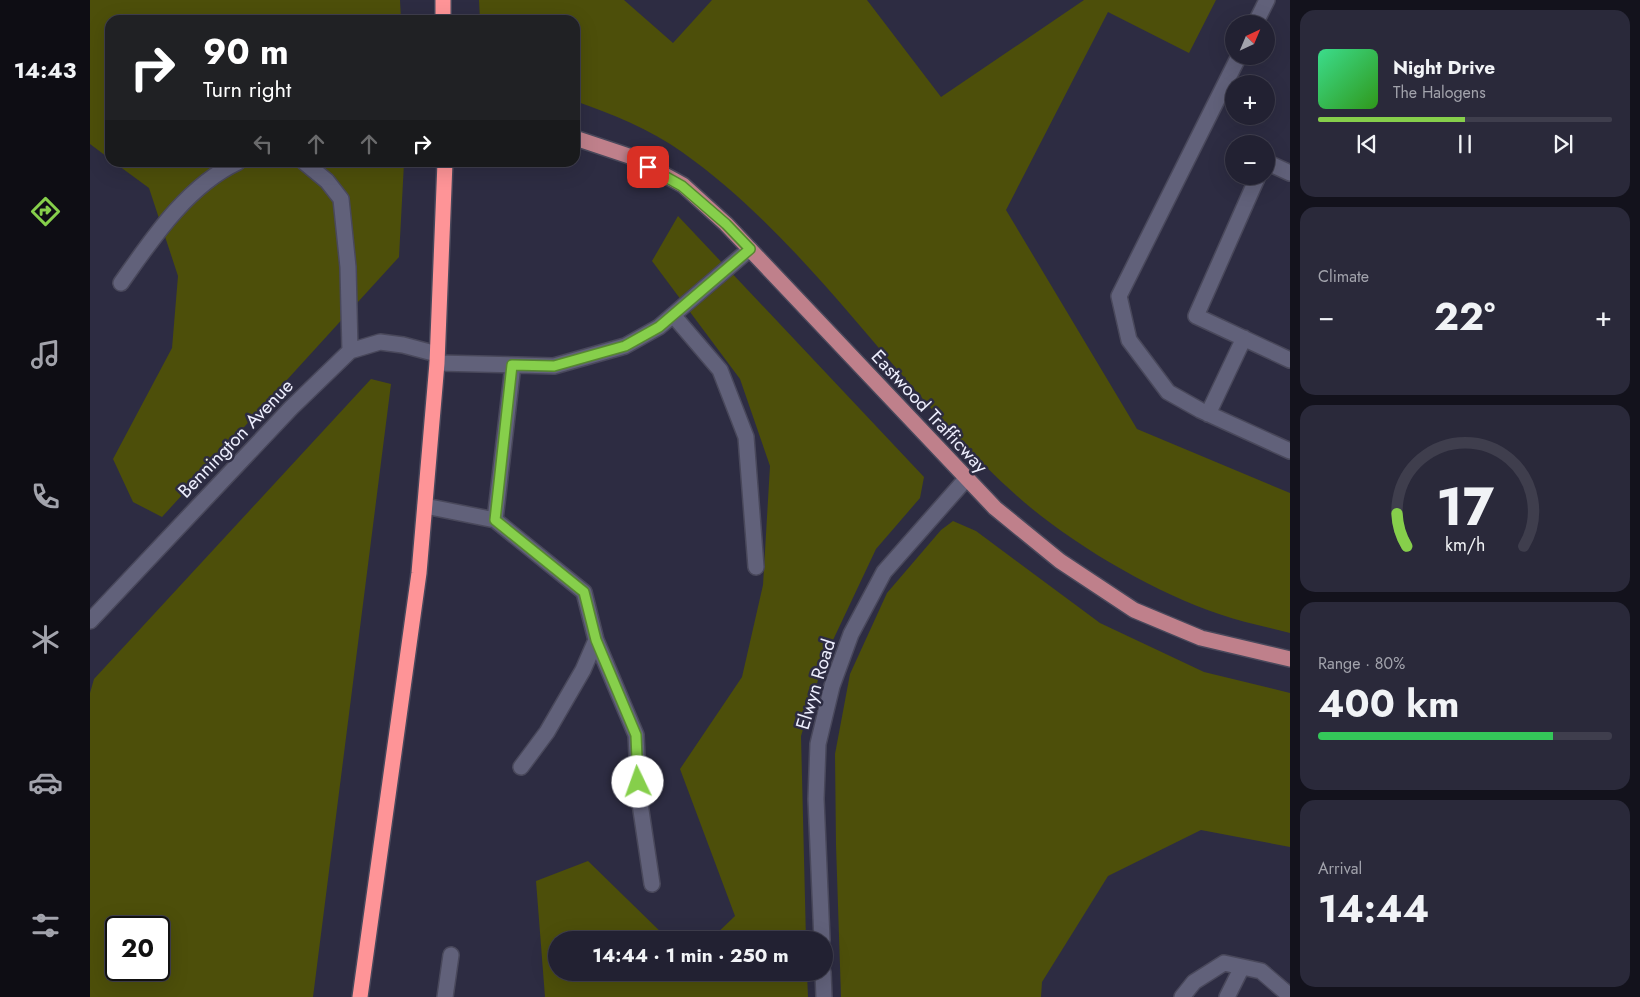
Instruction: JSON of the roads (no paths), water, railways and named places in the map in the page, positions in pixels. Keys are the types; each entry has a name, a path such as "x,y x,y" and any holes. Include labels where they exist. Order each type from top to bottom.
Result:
{"highway":[{"path":"443,0 443,15"},
{"path":"360,997 419,573 437,358 445,167"}],"main road":[{"name":"Eastwood Trafficway","path":"580,140 632,158 682,186 726,224 966,479 995,508 1060,562 1134,610 1201,638 1290,659"}],"street":[{"path":"1260,15 1267,0"},
{"path":"1234,65 1119,296 1129,340 1168,392 1208,414 1290,450"},
{"path":"1275,166 1290,172"},
{"path":"121,283 157,232 201,187 231,167"},
{"path":"310,167 328,182 341,199 348,267 350,351"},
{"path":"1254,185 1196,316 1290,360"},
{"name":"Bennington Avenue","path":"90,621 291,408 350,351 380,342 403,345 437,358 512,365 554,366 625,346 659,327 750,249"},
{"path":"673,315 720,370 746,436 756,567"},
{"path":"1208,414 1244,338"},
{"path":"495,520 512,365"},
{"name":"Elwyn Road","path":"822,931 816,799 818,744 832,686 851,634 884,572 966,479"},
{"path":"425,506 495,520 584,592 596,640 636,735 639,797 652,884"},
{"path":"521,767 547,732 583,670 596,640"},
{"path":"445,997 452,955"},
{"path":"1182,997 1194,982 1224,963 1261,971 1290,996"},
{"path":"1227,997 1242,967"},
{"path":"823,981 824,997"}]}
